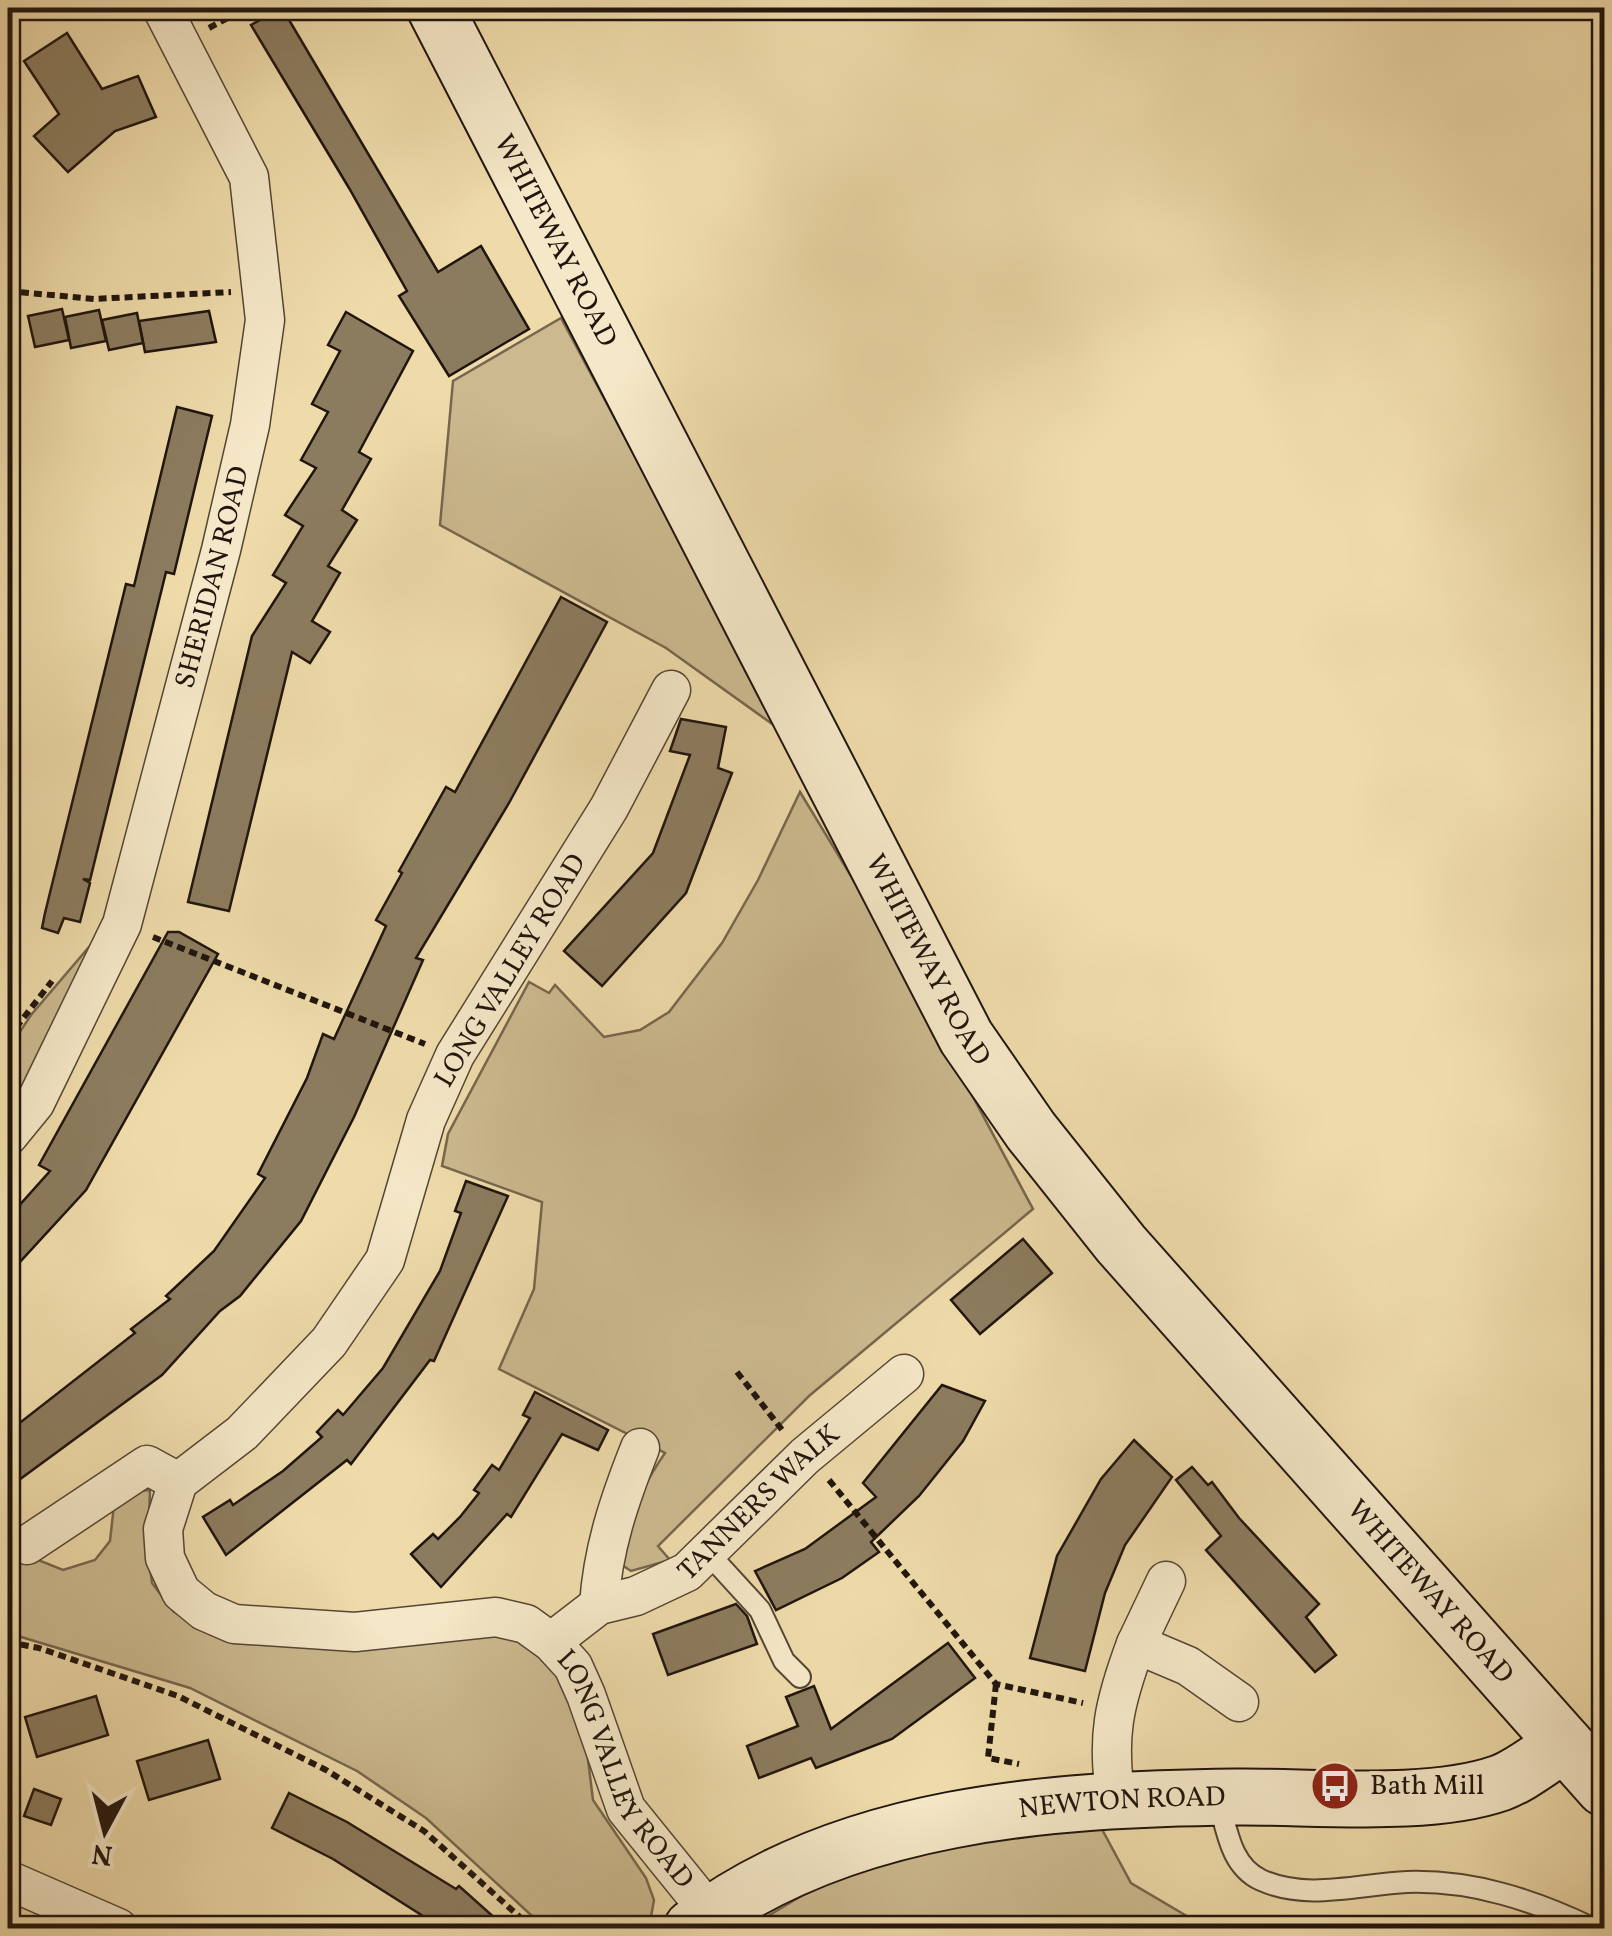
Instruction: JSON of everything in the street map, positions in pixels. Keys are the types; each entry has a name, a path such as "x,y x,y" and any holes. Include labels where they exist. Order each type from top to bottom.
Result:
{"street":[{"name":"SHERIDAN ROAD","path":"8,1136 34,1103 122,924 250,425 265,320 249,177 162,8"},
{"name":"WHITEWAY ROAD","path":"435,8 966,1036 1031,1132 1122,1244 1604,1788"},
{"name":"LONG VALLEY ROAD","path":"670,690 622,817 454,1055 426,1120 385,1260 328,1342 242,1433 178,1482 163,1529 166,1558 182,1592 204,1612 234,1624 355,1632 496,1617 526,1624 552,1642 573,1666 586,1695 626,1809 701,1921"},
{"name":"TANNERS WALK","path":"552,1642 599,1605 636,1596 687,1572 805,1456 904,1374"},
{"path":"599,1605 602,1559 613,1516 640,1448"},
{"path":"27,1545 147,1464 178,1482"},
{"path":"1116,1800 1109,1733 1114,1704 1136,1644 1166,1581"},
{"path":"1136,1644 1188,1666 1239,1702"},
{"name":"NEWTON ROAD","path":"701,1921 754,1887 860,1844 923,1826 1116,1800 1443,1795 1502,1783 1564,1744"},
{"path":"8,1880 118,1928"}],"lane":[{"path":"707,1552 760,1610 784,1661 800,1677"},
{"path":"1218,1798 1232,1850 1243,1868 1261,1880 1334,1890 1408,1882 1488,1888 1592,1928"}],"path":[{"path":"8,290 94,299 262,290"},
{"path":"122,924 454,1055"},
{"path":"737,1372 774,1419"},
{"path":"805,1456 848,1500 996,1684 1072,1702 1114,1704"},
{"path":"8,1642 39,1648 178,1696 326,1770 424,1831 532,1928"},
{"path":"996,1684 988,1758 1024,1765"}],"shaded area":[{"path":"561,318 782,731 666,648 440,525 453,381"},
{"path":"800,792 882,927 1033,1209 809,1396 658,1546 670,1560 631,1571 622,1565 630,1520 665,1453 499,1369 534,1289 542,1202 442,1166 448,1134 529,982 549,993 555,985 604,1037 640,1030 669,1012 722,943 758,880"},
{"path":"106,927 80,992 8,1114 8,1050 31,1015"},
{"path":"150,1490 148,1550 152,1583 174,1612 237,1638 493,1630 541,1646 580,1695 593,1800 646,1878 654,1900 650,1922 643,1928 545,1928 426,1818 357,1771 190,1688 8,1633 8,1528 28,1556 63,1570 95,1560 110,1541 114,1505 127,1492"},
{"path":"1097,1820 1131,1883 1207,1928 748,1928 803,1895 892,1854"}],"building":[{"path":"282,8 438,272 481,246 529,329 449,376 399,296 407,291 349,188 251,25"},
{"path":"67,33 102,89 138,76 156,117 115,131 68,172 34,136 59,114 24,61"},
{"path":"62,309 69,340 35,347 28,316"},
{"path":"99,310 106,341 71,348 65,317"},
{"path":"209,311 216,342 145,352 139,321"},
{"path":"346,312 413,351 359,452 371,459 342,510 357,520 328,566 340,573 312,621 330,632 310,663 292,652 229,911 188,902 252,636 286,583 273,575 303,526 285,515 316,468 301,460 328,412 312,404 340,351 328,345"},
{"path":"137,313 143,343 109,350 102,320"},
{"path":"177,407 212,416 174,574 166,572 90,880 83,879 90,883 80,922 64,918 58,933 42,928 45,913 126,584 134,586"},
{"path":"561,597 607,622 509,803 416,958 423,960 354,1117 301,1221 240,1296 220,1311 162,1375 8,1488 8,1432 135,1333 131,1329 170,1299 166,1296 214,1251 265,1178 258,1174 307,1078 323,1034 334,1039 386,926 376,920 402,873 399,871 446,787 455,792"},
{"path":"681,719 726,727 718,768 732,773 686,893 602,986 564,951 653,853 690,755 670,751"},
{"path":"168,932 179,932 218,954 86,1190 8,1275 8,1218 50,1171 39,1165"},
{"path":"466,1181 508,1196 434,1361 430,1360 351,1464 347,1460 226,1555 203,1517 230,1500 233,1505 283,1471 322,1437 317,1432 338,1410 343,1415 383,1368 440,1271 461,1213 455,1211"},
{"path":"1023,1239 1052,1273 980,1334 951,1300"},
{"path":"942,1385 985,1401 963,1441 919,1496 871,1542 879,1552 842,1578 776,1610 755,1571 805,1549 876,1497 863,1483"},
{"path":"535,1392 608,1430 598,1450 562,1434 511,1517 507,1514 441,1587 411,1554 433,1534 438,1539 460,1517 479,1493 474,1490 492,1465 499,1470 530,1418 523,1415"},
{"path":"1134,1440 1172,1477 1125,1545 1105,1593 1085,1671 1030,1658 1057,1556 1101,1479"},
{"path":"1192,1467 1208,1485 1212,1482 1239,1518 1319,1604 1306,1617 1336,1655 1315,1672 1206,1550 1221,1536 1176,1480"},
{"path":"736,1604 747,1616 757,1644 668,1675 653,1634"},
{"path":"948,1643 975,1678 892,1739 816,1768 811,1758 759,1778 747,1746 798,1726 786,1697 814,1686 831,1729"},
{"path":"96,1696 108,1735 37,1757 25,1717"},
{"path":"208,1740 220,1779 149,1800 137,1761"},
{"path":"34,1789 61,1799 51,1825 24,1816"},
{"path":"289,1793 347,1822 456,1889 459,1886 506,1928 442,1928 333,1859 272,1828"}],"place":[{"name":"Bath Mill","path":"1335,1786"}]}
